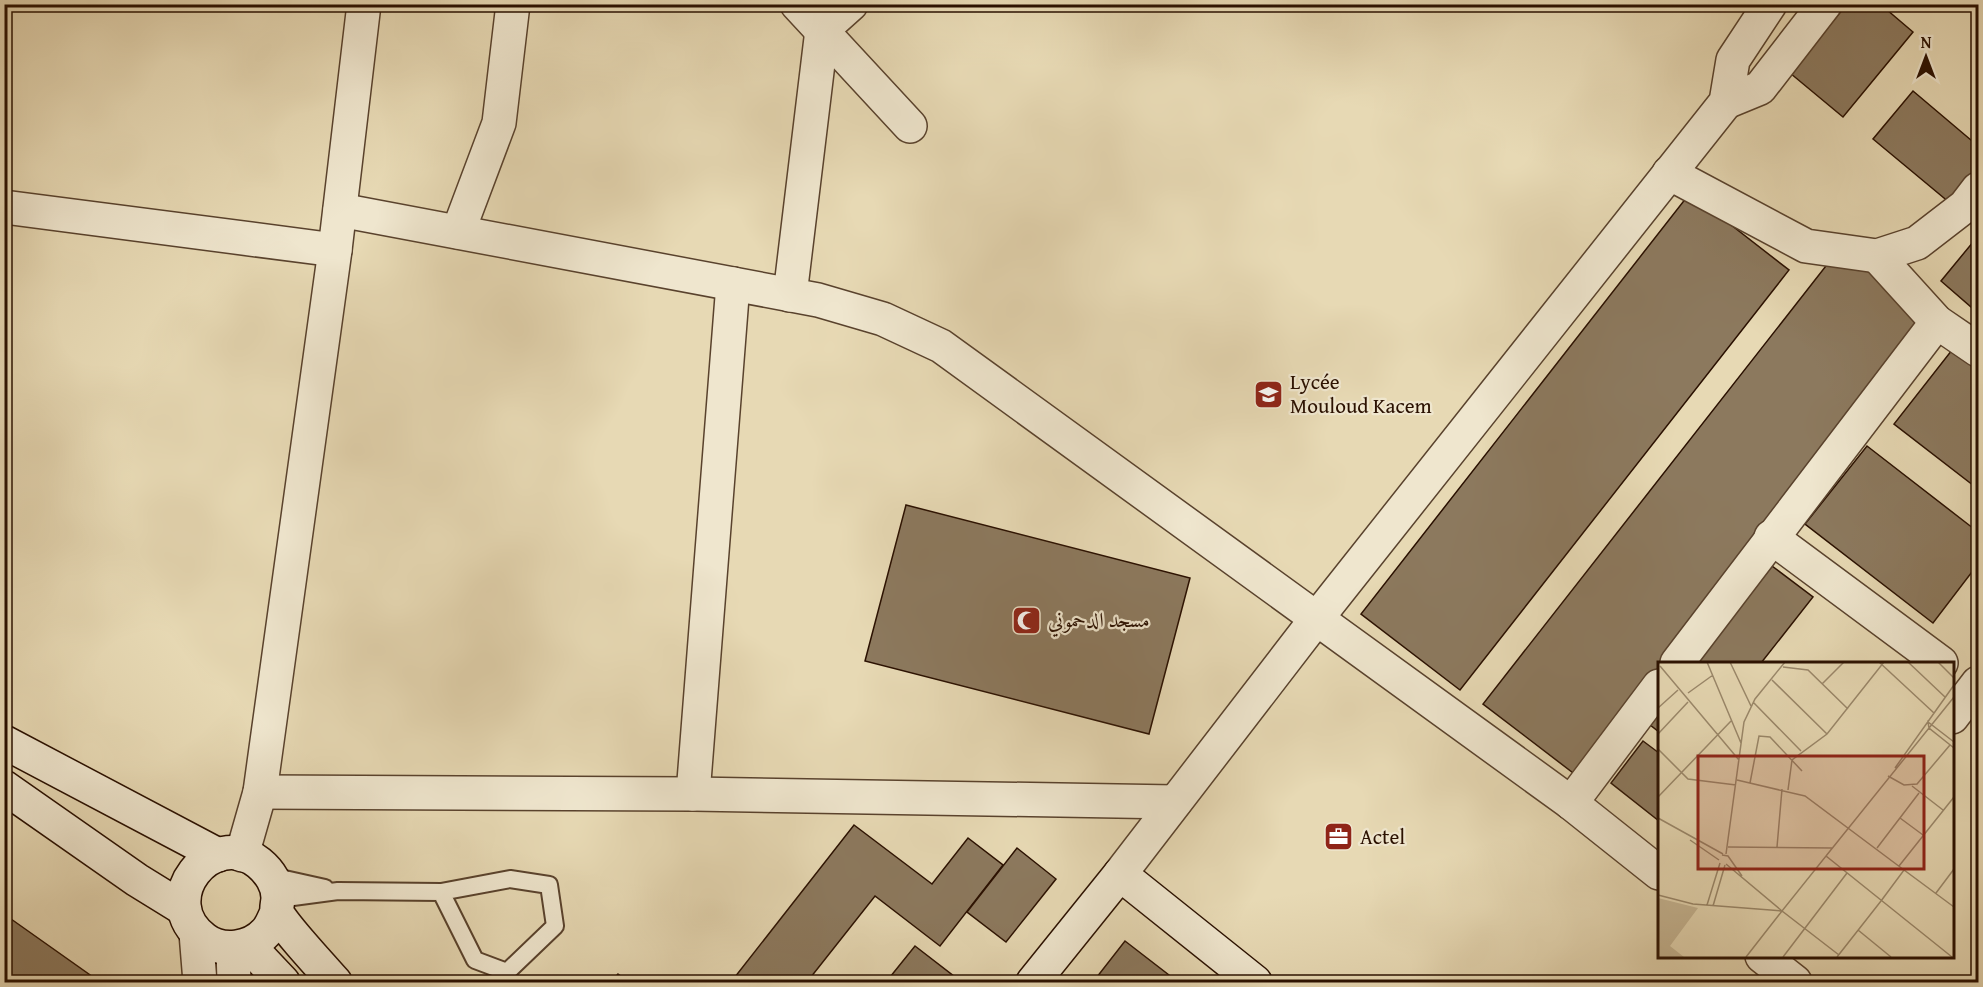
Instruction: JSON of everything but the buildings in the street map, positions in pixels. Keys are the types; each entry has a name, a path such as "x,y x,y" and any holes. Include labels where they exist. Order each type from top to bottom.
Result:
{"street":[{"path":"200,982 190,921 187,881 195,869 230,855 260,792 340,210 362,17 339,4"},
{"path":"458,232 499,123 513,4"},
{"path":"797,4 910,126"},
{"path":"790,295 822,30 851,4"},
{"path":"1033,982 1120,874 1317,618 1726,102 1733,60 1770,4"},
{"path":"1726,102 1761,88 1825,4"},
{"path":"1669,173 1806,246 1877,256 1917,243 1965,206 1978,189"},
{"path":"4,207 334,250"},
{"path":"340,210 790,295 883,319 940,346 1572,803 1658,872"},
{"path":"1877,256 1937,322 1978,350"},
{"path":"693,794 733,284"},
{"path":"1678,662 1937,322"},
{"path":"1771,537 1940,662"},
{"path":"1953,715 1968,681"},
{"path":"1572,803 1658,687"},
{"path":"4,742 230,855 259,862 275,896 335,982"},
{"path":"4,787 137,880 190,921 207,942 240,946 283,982"},
{"path":"260,792 693,794 1175,802"},
{"path":"1120,874 1255,982"},
{"path":"240,946 266,932 275,896"},
{"path":"234,982 240,946"},
{"path":"1763,957 1795,982"}],"lane":[{"path":"275,896 338,891 441,892 510,879 549,885 555,926 507,972 475,960 441,892"},
{"path":"275,896 338,891"}],"place":[{"name":"Lycée Mouloud Kacem","path":"1269,394"},
{"name":"مسجد الدحموني","path":"1027,620"},
{"name":"Actel","path":"1339,837"}]}
